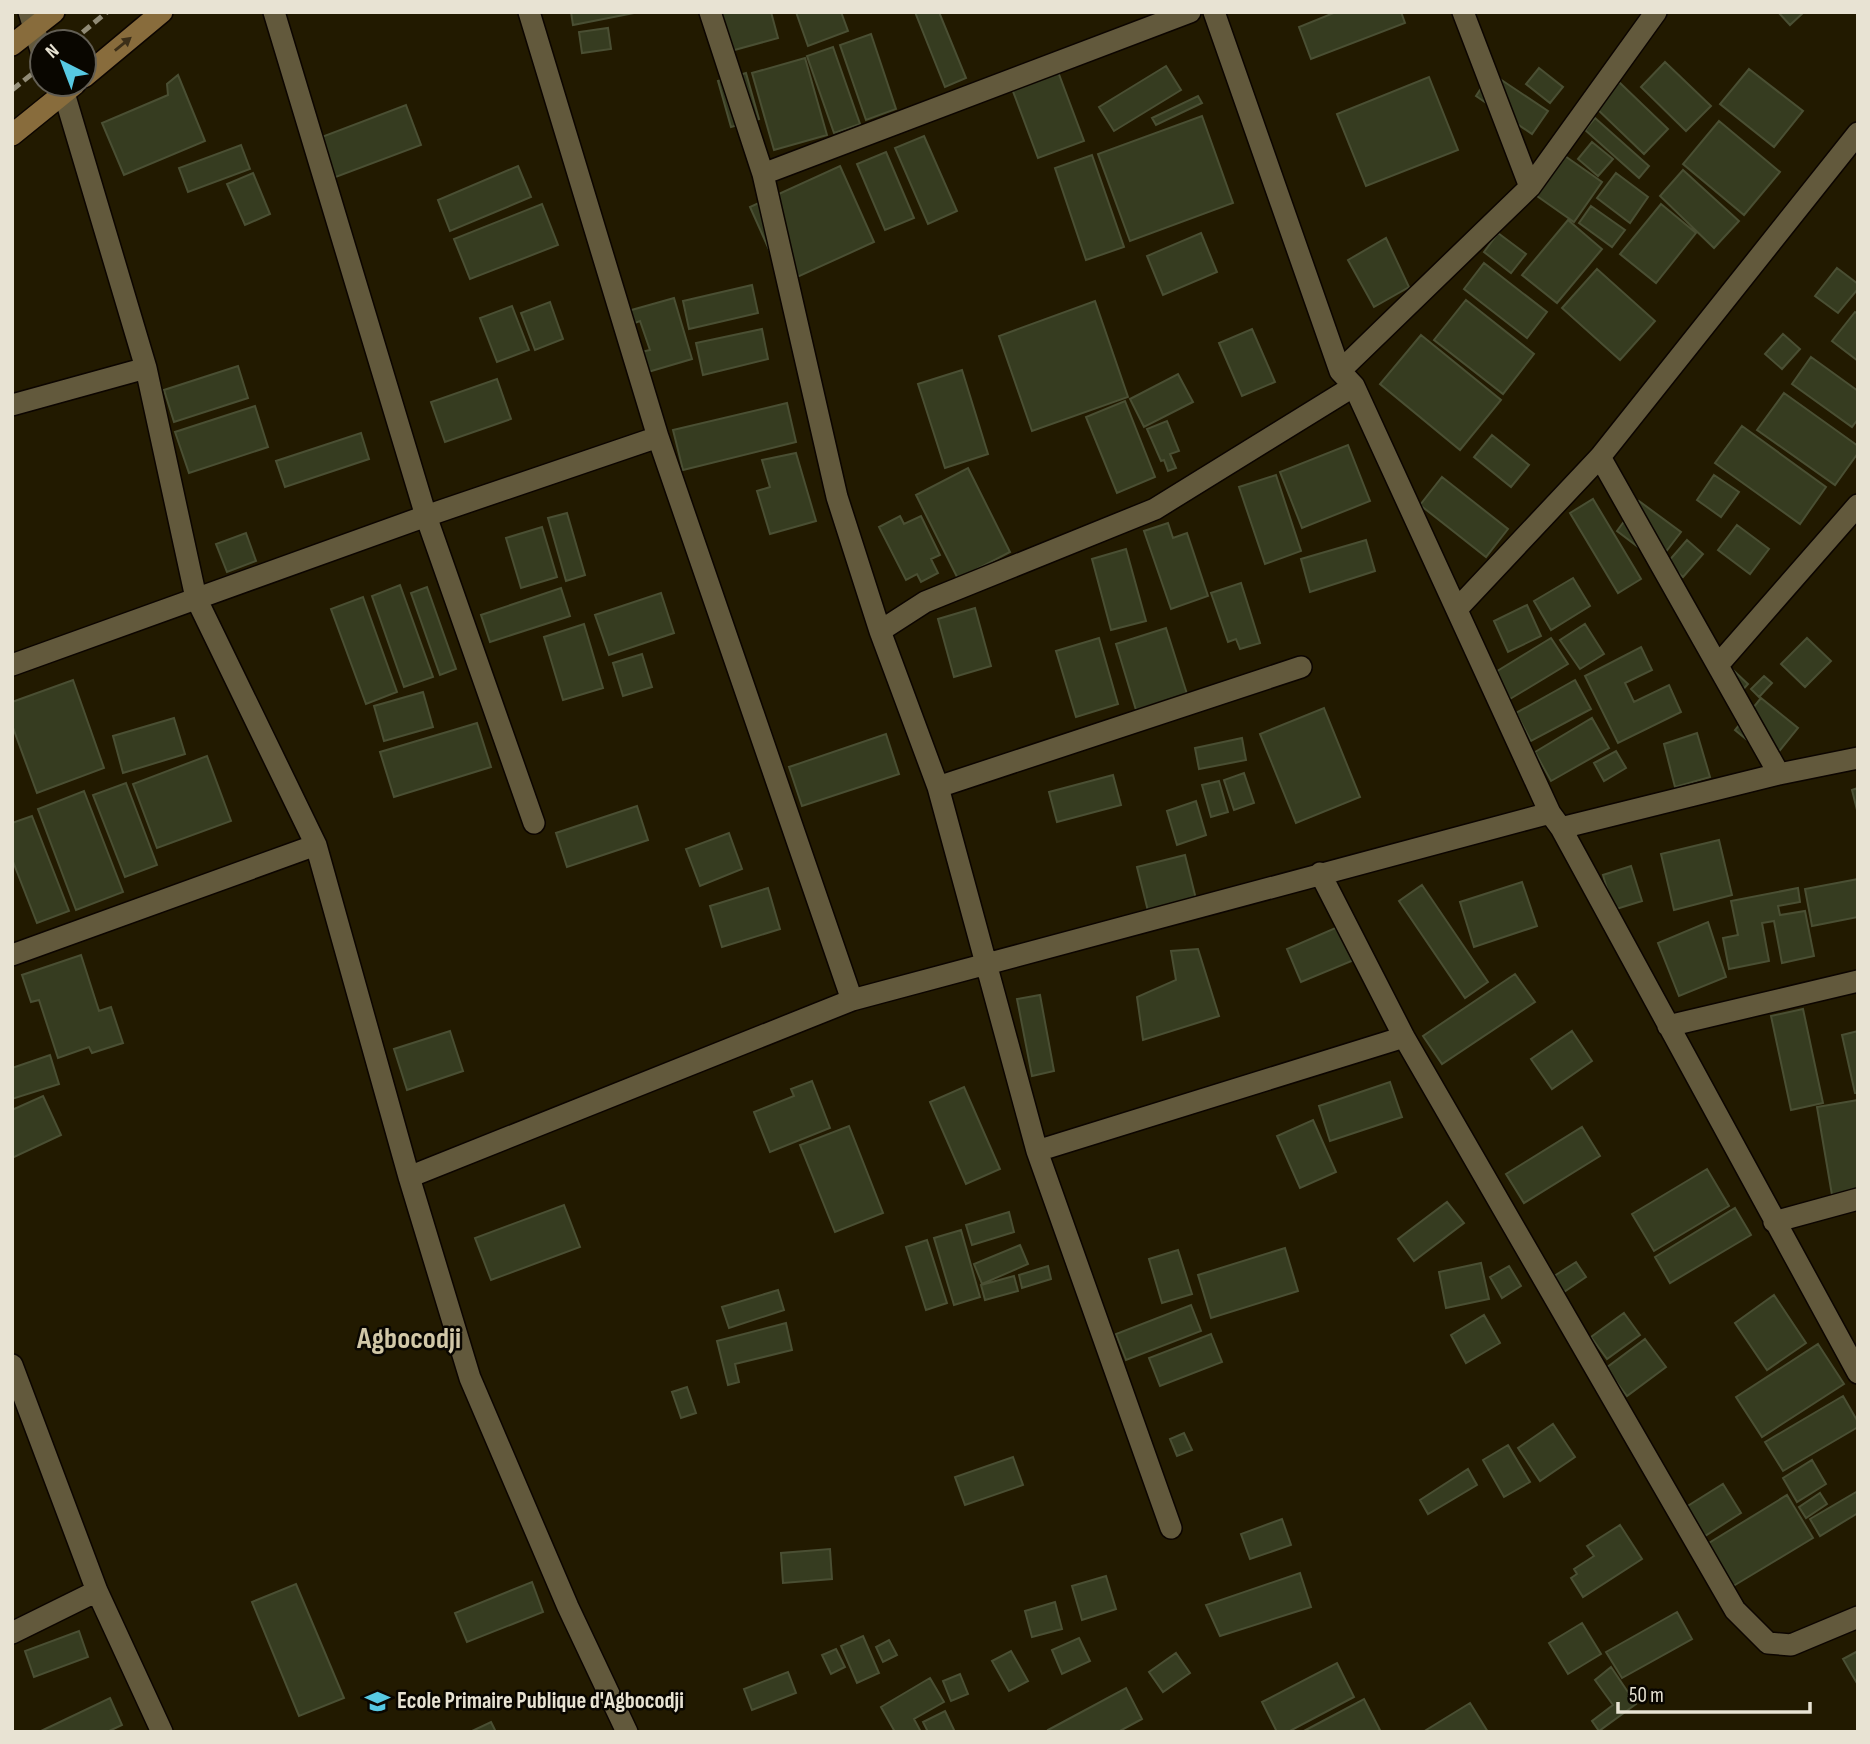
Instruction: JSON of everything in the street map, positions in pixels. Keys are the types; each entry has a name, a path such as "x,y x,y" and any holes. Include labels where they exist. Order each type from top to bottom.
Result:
{"main road":[{"path":"12,46 31,20 54,12"},
{"path":"98,65 162,12"},
{"path":"12,135 54,98"}],"street":[{"path":"274,12 426,516 534,823"},
{"path":"530,12 658,437 852,1000"},
{"path":"710,12 763,174 837,497 880,631 938,787 1037,1151 1171,1528"},
{"path":"763,174 1191,12"},
{"path":"1214,12 1347,379 1556,821 1858,1373"},
{"path":"1463,12 1530,187"},
{"path":"880,631 925,603 1155,509 1347,379 1530,187 1656,12"},
{"path":"69,98 146,368 196,598 316,845 409,1177 470,1378 568,1607 627,1732"},
{"path":"1457,609 1600,457 1858,133"},
{"path":"12,405 146,368"},
{"path":"12,665 426,516 658,437"},
{"path":"1600,457 1779,774"},
{"path":"1718,665 1858,505"},
{"path":"938,787 1301,667"},
{"path":"409,1177 852,1000 1320,873 1858,758"},
{"path":"12,955 316,845"},
{"path":"1320,873 1404,1037 1735,1610 1768,1643 1791,1645 1858,1617"},
{"path":"1668,1026 1858,981"},
{"path":"1037,1151 1404,1037"},
{"path":"1774,1222 1858,1199"},
{"path":"12,1365 97,1591 162,1732"},
{"path":"12,1633 97,1591"}],"building":[{"path":"571,12 639,12 573,25"},
{"path":"708,12 771,12 778,38 720,54"},
{"path":"796,12 841,12 848,31 808,46"},
{"path":"915,12 939,12 966,78 945,87"},
{"path":"1336,12 1401,12 1405,23 1311,59 1299,27"},
{"path":"1778,12 1804,12 1790,25"},
{"path":"608,28 611,49 582,53 579,32"},
{"path":"871,34 896,109 866,120 840,45"},
{"path":"833,47 860,124 834,133 807,56"},
{"path":"805,58 827,135 774,150 752,73"},
{"path":"1665,62 1711,106 1686,131 1641,87"},
{"path":"1166,66 1181,90 1114,131 1099,107"},
{"path":"1539,68 1563,87 1550,103 1526,84"},
{"path":"1057,69 1084,141 1038,158 1011,86"},
{"path":"1749,69 1803,111 1774,147 1720,104"},
{"path":"746,73 759,119 731,127 718,81"},
{"path":"1491,73 1548,111 1532,134 1476,96"},
{"path":"178,75 205,141 124,175 102,123 168,95 167,84"},
{"path":"1429,77 1458,150 1366,186 1337,114"},
{"path":"1619,82 1668,129 1644,154 1595,107"},
{"path":"1198,96 1202,103 1156,125 1152,118"},
{"path":"406,105 421,145 333,178 319,138"},
{"path":"1202,116 1233,203 1130,241 1098,154"},
{"path":"1595,118 1649,166 1639,178 1585,130"},
{"path":"1719,121 1780,172 1744,215 1683,164"},
{"path":"924,136 957,211 928,224 895,148"},
{"path":"1592,142 1613,159 1598,176 1578,159"},
{"path":"241,145 250,169 188,192 179,168"},
{"path":"886,152 914,218 885,230 857,164"},
{"path":"1092,155 1124,247 1086,260 1055,168"},
{"path":"1565,156 1602,182 1574,222 1537,196"},
{"path":"518,166 531,197 450,231 438,200"},
{"path":"840,166 874,242 784,283 750,207"},
{"path":"1683,170 1739,221 1714,248 1660,196"},
{"path":"253,173 270,214 245,225 227,184"},
{"path":"1616,173 1648,197 1630,223 1597,198"},
{"path":"542,204 558,245 470,279 454,239"},
{"path":"1661,204 1696,233 1656,283 1620,254"},
{"path":"1591,206 1625,230 1612,247 1579,223"},
{"path":"1568,220 1602,249 1557,303 1522,275"},
{"path":"1201,233 1217,272 1163,295 1147,256"},
{"path":"1498,233 1526,254 1511,273 1484,252"},
{"path":"1386,238 1409,287 1374,307 1348,260"},
{"path":"1484,263 1547,312 1527,338 1464,289"},
{"path":"1837,268 1858,284 1858,289 1838,313 1815,296"},
{"path":"1597,269 1655,321 1620,360 1562,308"},
{"path":"752,285 758,313 689,329 683,301"},
{"path":"674,298 692,359 648,372 641,352 650,350 640,321 632,324 628,311"},
{"path":"1466,300 1534,354 1503,394 1434,340"},
{"path":"1095,301 1128,397 1032,431 999,336"},
{"path":"550,302 563,339 535,350 521,313"},
{"path":"512,306 529,350 497,362 480,318"},
{"path":"1855,312 1858,314 1858,361 1832,341"},
{"path":"762,329 768,359 703,375 696,343"},
{"path":"1252,329 1275,382 1242,396 1219,343"},
{"path":"1783,334 1800,349 1782,369 1765,354"},
{"path":"1421,335 1501,400 1460,450 1380,384"},
{"path":"1811,357 1858,391 1858,419 1852,427 1792,384"},
{"path":"238,366 248,398 174,422 164,390"},
{"path":"962,370 988,454 945,468 918,384"},
{"path":"1178,374 1193,402 1144,427 1130,399"},
{"path":"497,379 511,419 445,442 431,402"},
{"path":"1784,393 1858,446 1858,453 1835,485 1757,430"},
{"path":"1125,401 1155,477 1117,493 1086,417"},
{"path":"787,403 796,442 683,470 673,430"},
{"path":"255,406 268,447 189,473 175,432"},
{"path":"1167,421 1179,451 1170,454 1176,468 1168,471 1147,429"},
{"path":"1742,426 1826,487 1800,524 1715,463"},
{"path":"361,433 369,459 285,487 276,461"},
{"path":"1492,435 1529,465 1511,487 1474,457"},
{"path":"1348,445 1370,501 1302,528 1280,472"},
{"path":"796,453 816,521 770,534 757,491 770,487 762,460"},
{"path":"968,468 1010,552 958,579 916,495"},
{"path":"1276,475 1301,551 1265,564 1239,487"},
{"path":"1714,475 1739,492 1721,517 1697,500"},
{"path":"1442,477 1508,529 1486,557 1420,505"},
{"path":"1593,499 1641,579 1618,593 1570,513"},
{"path":"1639,501 1681,532 1658,562 1617,531"},
{"path":"567,513 585,575 566,581 548,518"},
{"path":"900,516 904,524 921,516 940,555 931,559 938,573 921,582 917,574 906,580 879,527"},
{"path":"1168,523 1173,538 1187,533 1208,596 1171,609 1144,531"},
{"path":"1737,525 1769,549 1750,574 1718,550"},
{"path":"542,527 557,577 521,588 506,538"},
{"path":"246,533 256,561 227,572 216,544"},
{"path":"1366,540 1375,571 1310,592 1301,559"},
{"path":"1687,540 1703,554 1683,577 1667,563"},
{"path":"1126,549 1146,621 1111,630 1092,559"},
{"path":"1573,578 1590,606 1551,630 1534,601"},
{"path":"1241,583 1260,643 1240,649 1236,639 1228,642 1211,593"},
{"path":"400,585 433,677 404,687 372,596"},
{"path":"427,587 456,669 440,675 411,593"},
{"path":"561,588 570,616 490,642 481,615"},
{"path":"661,593 674,633 609,655 595,615"},
{"path":"363,597 397,692 366,704 331,609"},
{"path":"1527,605 1541,636 1508,652 1494,621"},
{"path":"975,608 991,666 954,677 938,619"},
{"path":"584,624 603,688 563,700 544,637"},
{"path":"1585,624 1604,654 1580,669 1560,640"},
{"path":"1166,628 1187,694 1136,710 1116,644"},
{"path":"1099,638 1118,704 1076,717 1056,651"},
{"path":"1551,638 1568,664 1510,699 1494,673"},
{"path":"1807,638 1831,661 1805,687 1781,664"},
{"path":"1641,647 1652,670 1625,683 1634,702 1669,685 1681,712 1618,743 1585,676"},
{"path":"642,654 652,687 623,696 613,663"},
{"path":"1733,670 1748,684 1737,696 1722,682"},
{"path":"1764,676 1772,683 1759,697 1751,689"},
{"path":"73,680 104,768 37,793 12,725 12,702"},
{"path":"1575,680 1591,709 1531,741 1516,713"},
{"path":"423,692 433,727 384,741 374,706"},
{"path":"1761,698 1798,728 1772,760 1735,730"},
{"path":"1324,708 1360,797 1296,823 1260,734"},
{"path":"174,718 185,754 123,773 113,736"},
{"path":"1592,718 1609,748 1551,781 1535,752"},
{"path":"477,723 491,767 394,797 380,752"},
{"path":"1697,733 1710,777 1675,787 1664,744"},
{"path":"886,734 899,774 802,806 789,767"},
{"path":"1242,738 1246,760 1199,769 1195,748"},
{"path":"1616,751 1626,768 1604,781 1594,763"},
{"path":"207,756 231,821 157,848 133,784"},
{"path":"1244,773 1254,803 1234,810 1224,780"},
{"path":"1113,775 1121,805 1057,822 1049,792"},
{"path":"1219,781 1228,812 1211,817 1202,785"},
{"path":"126,783 157,865 125,877 93,795"},
{"path":"1858,788 1858,814 1852,790"},
{"path":"84,791 123,892 76,910 38,809"},
{"path":"1196,801 1206,835 1177,845 1167,811"},
{"path":"637,806 648,840 567,867 556,833"},
{"path":"32,816 69,911 37,923 12,859 12,823"},
{"path":"729,833 742,869 700,886 686,849"},
{"path":"1719,840 1732,895 1674,910 1661,854"},
{"path":"1185,855 1196,899 1148,911 1137,867"},
{"path":"1631,866 1642,901 1613,910 1603,875"},
{"path":"1858,879 1858,917 1812,926 1805,889"},
{"path":"1522,882 1537,926 1474,947 1460,902"},
{"path":"1422,885 1488,982 1465,998 1399,901"},
{"path":"768,888 780,929 722,947 710,906"},
{"path":"1798,888 1800,902 1778,906 1780,915 1805,911 1814,956 1782,963 1774,921 1762,923 1769,961 1729,969 1723,938 1738,935 1731,901"},
{"path":"1708,922 1726,977 1679,996 1658,943"},
{"path":"1340,926 1354,960 1301,982 1287,949"},
{"path":"1198,949 1219,1016 1143,1040 1137,997 1176,980 1171,951"},
{"path":"81,955 99,1011 111,1007 123,1043 92,1053 89,1047 58,1058 39,1000 31,1002 22,975"},
{"path":"1515,974 1535,1002 1442,1064 1423,1036"},
{"path":"1040,995 1054,1071 1032,1076 1017,999"},
{"path":"1803,1009 1823,1103 1791,1110 1771,1016"},
{"path":"450,1031 463,1071 407,1090 394,1049"},
{"path":"1572,1031 1592,1061 1552,1089 1531,1059"},
{"path":"1858,1031 1858,1093 1855,1093 1842,1035"},
{"path":"50,1055 59,1084 12,1099 12,1068"},
{"path":"812,1081 830,1128 770,1152 754,1112 794,1096 791,1089"},
{"path":"1390,1082 1402,1117 1330,1141 1319,1106"},
{"path":"964,1087 1000,1169 966,1184 930,1102"},
{"path":"43,1096 61,1135 12,1158 12,1110"},
{"path":"1858,1100 1858,1190 1832,1195 1817,1107"},
{"path":"1313,1120 1336,1172 1300,1188 1277,1136"},
{"path":"849,1126 883,1213 835,1232 800,1145"},
{"path":"1582,1127 1600,1156 1524,1203 1506,1174"},
{"path":"1707,1169 1729,1206 1654,1251 1632,1214"},
{"path":"1447,1202 1464,1223 1414,1261 1398,1239"},
{"path":"564,1205 580,1247 491,1280 475,1238"},
{"path":"1735,1208 1751,1235 1670,1283 1655,1257"},
{"path":"1009,1212 1014,1232 972,1245 966,1225"},
{"path":"961,1230 980,1297 954,1305 934,1238"},
{"path":"927,1240 947,1303 926,1310 906,1247"},
{"path":"1020,1245 1028,1264 982,1284 974,1264"},
{"path":"1285,1248 1298,1291 1211,1318 1198,1275"},
{"path":"1178,1250 1192,1294 1162,1303 1149,1259"},
{"path":"1576,1262 1586,1277 1558,1296 1548,1280"},
{"path":"1481,1263 1489,1299 1446,1308 1439,1272"},
{"path":"1048,1266 1051,1279 1022,1288 1019,1275"},
{"path":"1509,1266 1521,1286 1502,1298 1490,1277"},
{"path":"1014,1276 1018,1291 985,1300 981,1285"},
{"path":"778,1290 784,1310 729,1328 722,1307"},
{"path":"1774,1295 1806,1343 1767,1370 1735,1323"},
{"path":"1191,1305 1201,1331 1126,1360 1116,1334"},
{"path":"1624,1313 1640,1335 1607,1359 1591,1337"},
{"path":"1484,1315 1500,1343 1466,1363 1451,1335"},
{"path":"786,1323 792,1350 735,1364 739,1382 728,1385 717,1341"},
{"path":"1211,1334 1222,1362 1160,1386 1149,1358"},
{"path":"1645,1339 1666,1367 1627,1396 1606,1368"},
{"path":"1818,1344 1844,1384 1762,1437 1736,1397"},
{"path":"687,1387 696,1413 681,1418 672,1392"},
{"path":"1843,1396 1858,1422 1858,1427 1783,1471 1765,1442"},
{"path":"1553,1424 1575,1457 1540,1481 1518,1448"},
{"path":"1184,1433 1192,1450 1177,1456 1170,1439"},
{"path":"1508,1445 1530,1482 1504,1497 1483,1460"},
{"path":"1013,1457 1023,1485 965,1505 955,1477"},
{"path":"1812,1460 1826,1484 1797,1502 1783,1478"},
{"path":"1468,1469 1477,1485 1428,1514 1420,1500"},
{"path":"1723,1484 1741,1513 1705,1536 1686,1507"},
{"path":"1858,1491 1858,1513 1820,1536 1810,1519"},
{"path":"1820,1493 1827,1504 1806,1518 1799,1507"},
{"path":"1787,1495 1813,1538 1730,1588 1704,1546"},
{"path":"1282,1519 1291,1545 1250,1559 1241,1534"},
{"path":"1620,1525 1642,1559 1583,1597 1571,1578 1577,1574 1574,1569 1594,1556 1587,1546"},
{"path":"830,1549 832,1579 783,1583 781,1553"},
{"path":"1300,1573 1311,1607 1220,1636 1206,1605"},
{"path":"1106,1576 1116,1609 1082,1620 1072,1586"},
{"path":"532,1582 543,1612 467,1642 455,1613"},
{"path":"296,1584 344,1698 299,1716 252,1602"},
{"path":"1055,1602 1062,1629 1032,1637 1025,1611"},
{"path":"1677,1612 1692,1639 1622,1678 1606,1652"},
{"path":"1582,1623 1601,1654 1568,1674 1549,1643"},
{"path":"79,1631 88,1657 34,1677 25,1651"},
{"path":"863,1636 879,1673 857,1683 841,1646"},
{"path":"1079,1638 1090,1661 1062,1674 1052,1650"},
{"path":"889,1640 897,1655 883,1662 876,1647"},
{"path":"836,1649 845,1667 831,1674 822,1655"},
{"path":"1011,1651 1028,1681 1009,1691 992,1661"},
{"path":"1858,1651 1858,1685 1843,1659"},
{"path":"1176,1653 1190,1673 1163,1692 1149,1672"},
{"path":"1337,1663 1354,1697 1288,1732 1277,1732 1262,1702"},
{"path":"1611,1667 1636,1704 1599,1731 1592,1721 1613,1705 1595,1680"},
{"path":"788,1672 796,1693 752,1710 744,1689"},
{"path":"960,1674 968,1694 951,1701 943,1681"},
{"path":"930,1678 944,1702 914,1719 921,1732 895,1732 881,1707"},
{"path":"1126,1688 1142,1719 1118,1732 1049,1732 1048,1730"},
{"path":"110,1698 122,1725 107,1732 39,1732"},
{"path":"1364,1699 1380,1730 1302,1732"},
{"path":"1470,1703 1488,1732 1423,1732"},
{"path":"945,1711 955,1732 928,1732 923,1722"},
{"path":"491,1722 496,1732 470,1732"}],"railway":[{"path":"88,28 107,12"},
{"path":"12,90 28,77"}],"place":[{"name":"Ecole Primaire Publique d'Agbocodji","path":"377,1701"}],"district":[{"name":"Agbocodji","path":"409,1339"}]}
